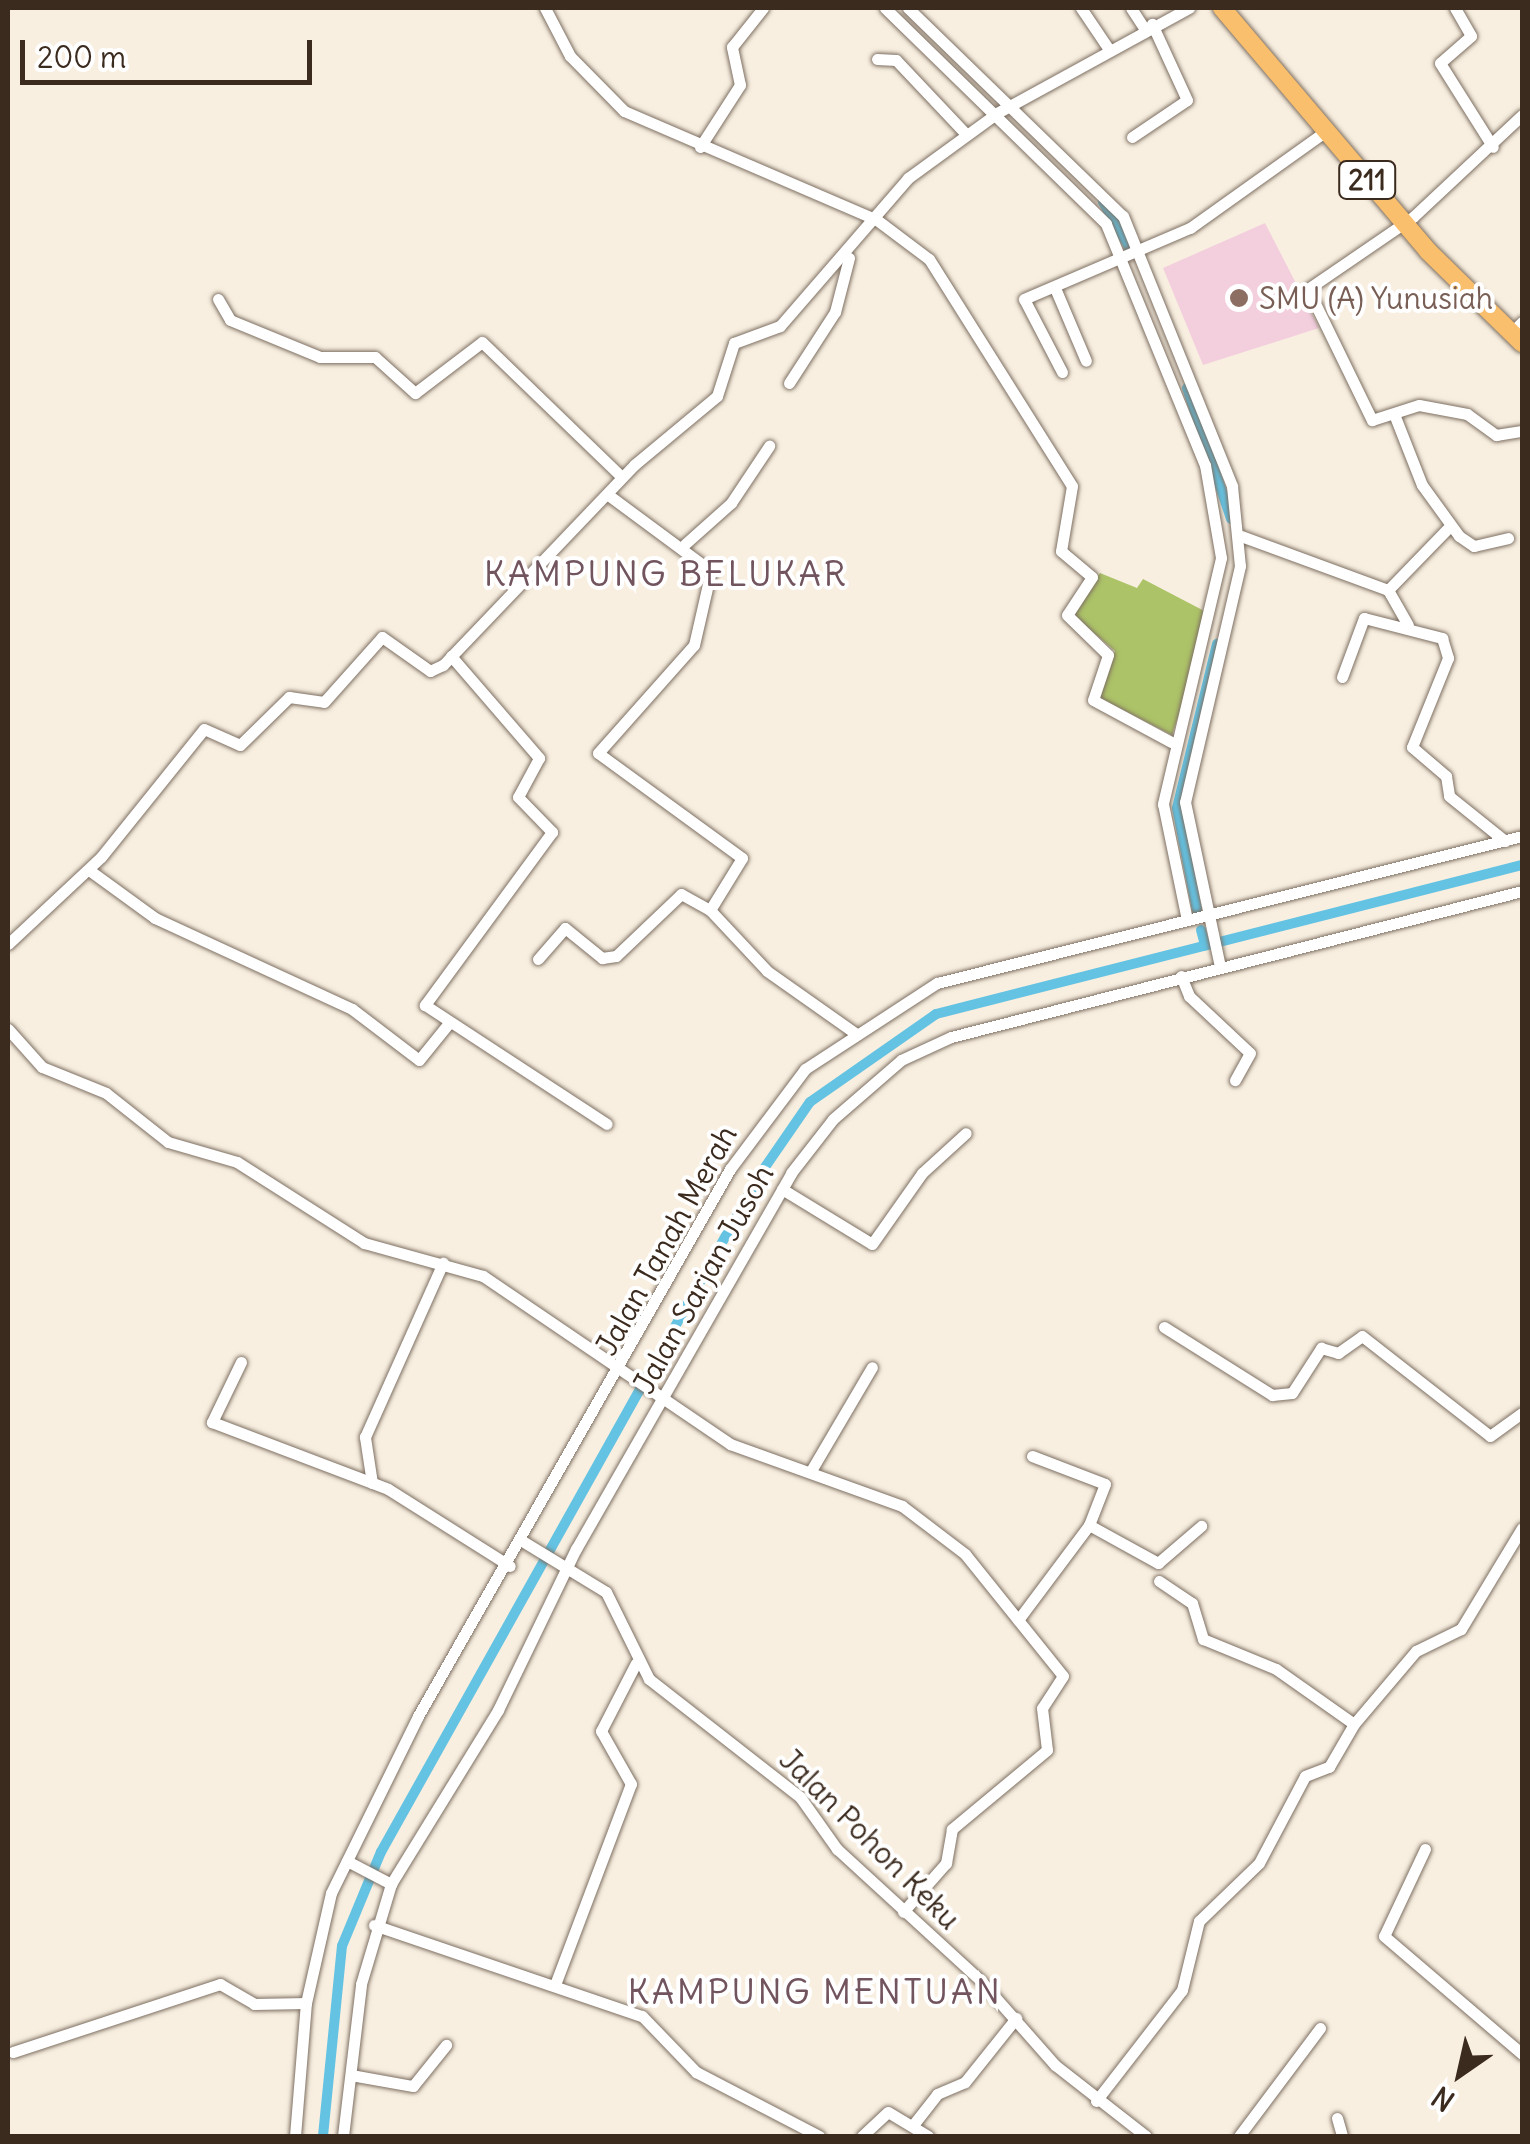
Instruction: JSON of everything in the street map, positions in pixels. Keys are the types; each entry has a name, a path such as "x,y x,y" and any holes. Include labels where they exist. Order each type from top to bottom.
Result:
{"main road":[{"name":"211","path":"1222,8 1403,223 1519,332"}],"street":[{"path":"546,8 570,56 624,111 870,220 951,286 970,337 1072,486 1062,551 1092,577 1068,621 1108,655 1094,702 1171,742"},
{"path":"700,147 740,85 732,47 764,8"},
{"path":"885,8 1106,192 1232,486 1241,536 1200,684 1171,742 1163,804 1188,920"},
{"path":"908,8 1090,203 1131,253 1205,465 1220,531 1214,612 1185,802 1218,961"},
{"path":"1081,8 1108,48"},
{"path":"1131,8 1148,26 1187,100 1132,137"},
{"path":"8,944 88,870 204,729 240,745 290,696 324,702 382,637 430,671 452,656 622,477 716,396 734,343 772,332 850,254 870,220 965,134 1108,48 1189,8"},
{"path":"1455,8 1471,36 1440,62 1492,146"},
{"path":"877,59 896,60 965,134"},
{"path":"1522,114 1492,146 1403,223 1308,289 1337,331 1369,418 1419,405 1467,414 1496,434 1522,433"},
{"path":"1062,372 1021,304 1190,228 1326,132"},
{"path":"789,383 835,312 850,254"},
{"path":"1055,288 1086,361"},
{"path":"218,298 230,320 320,357 374,357 416,393 482,342 622,477"},
{"path":"1394,414 1450,526 1474,546 1508,538"},
{"path":"685,544 731,503 769,446"},
{"path":"607,494 685,544 712,571 698,637 598,753 742,858 710,910"},
{"path":"1388,590 1450,526"},
{"path":"1241,536 1388,590 1408,624"},
{"path":"1342,677 1361,620 1408,624 1449,648 1415,730 1415,753 1505,841"},
{"path":"452,656 538,758 518,797 552,832 425,1001 448,1024 607,1124"},
{"name":"Jalan Tanah Merah","path":"295,2136 306,2002 350,1863 427,1700 510,1566 530,1545 627,1371 746,1142 805,1070 855,1032 937,983 1188,920 1208,922 1522,836"},
{"path":"88,870 155,918 352,1009 417,1059 448,1024"},
{"name":"Jalan Sarjan Jusoh","path":"343,2136 374,1926 387,1882 498,1710 562,1564 665,1399 782,1188 853,1099 924,1048 1181,976 1218,961 1522,891"},
{"path":"538,959 565,928 602,958 616,956 689,892 767,971 855,1032"},
{"path":"1181,976 1189,996 1250,1053 1235,1080"},
{"path":"8,1029 42,1067 106,1093 168,1142 236,1162 364,1243 483,1276 738,1449 812,1469 944,1535 1063,1668 1042,1708 1050,1744 952,1828 946,1863 903,1912"},
{"path":"782,1188 872,1244 922,1173 966,1133"},
{"path":"372,1483 364,1436 443,1263"},
{"path":"1164,1327 1272,1395 1292,1393 1322,1348 1338,1353 1362,1336 1490,1436 1522,1413"},
{"path":"242,1362 212,1422 372,1483 510,1566"},
{"path":"812,1469 872,1367"},
{"path":"1018,1620 1089,1524 1105,1484 1032,1456"},
{"path":"1089,1524 1158,1563 1200,1526"},
{"path":"1096,2101 1182,1990 1199,1921 1258,1863 1305,1776 1328,1767 1354,1724 1416,1652 1461,1629 1522,1528"},
{"path":"530,1545 616,1602 636,1663 602,1732 632,1784 556,1982"},
{"path":"1159,1581 1192,1602 1203,1639 1276,1669 1354,1724"},
{"name":"Jalan Pohon Keku","path":"636,1663 800,1797 837,1849 1016,2018 1096,2101 1146,2136"},
{"path":"1425,1848 1384,1936 1522,2054"},
{"path":"350,1863 387,1882"},
{"path":"374,1926 556,1982 642,2016 696,2072 810,2134"},
{"path":"12,2052 220,1984 254,2004 306,2002"},
{"path":"913,2125 937,2094 965,2082 1016,2018"},
{"path":"1239,2136 1320,2028"},
{"path":"351,2075 414,2086 446,2045"},
{"path":"862,2136 882,2112 928,2136"},
{"path":"1338,2118 1342,2136"}],"shaded area":[{"name":"SMU (A) Yunusiah","path":"1265,223 1319,328 1203,365 1163,268"}],"green space":[{"path":"1100,573 1137,588 1143,579 1212,615 1172,735 1098,697 1115,651 1071,613"}],"waterway":[{"path":"1103,202 1132,252"},
{"path":"1187,388 1231,519"},
{"path":"1197,910 1177,808 1217,644"},
{"path":"323,2136 342,1946 381,1852 761,1173 810,1102 936,1014 1522,865"},
{"path":"1201,930 1205,945"}],"place":[{"name":"SMU (A) Yunusiah","path":"1239,298"}],"district":[{"name":"KAMPUNG BELUKAR","path":"666,573"},
{"name":"KAMPUNG MENTUAN","path":"815,1991"}]}
